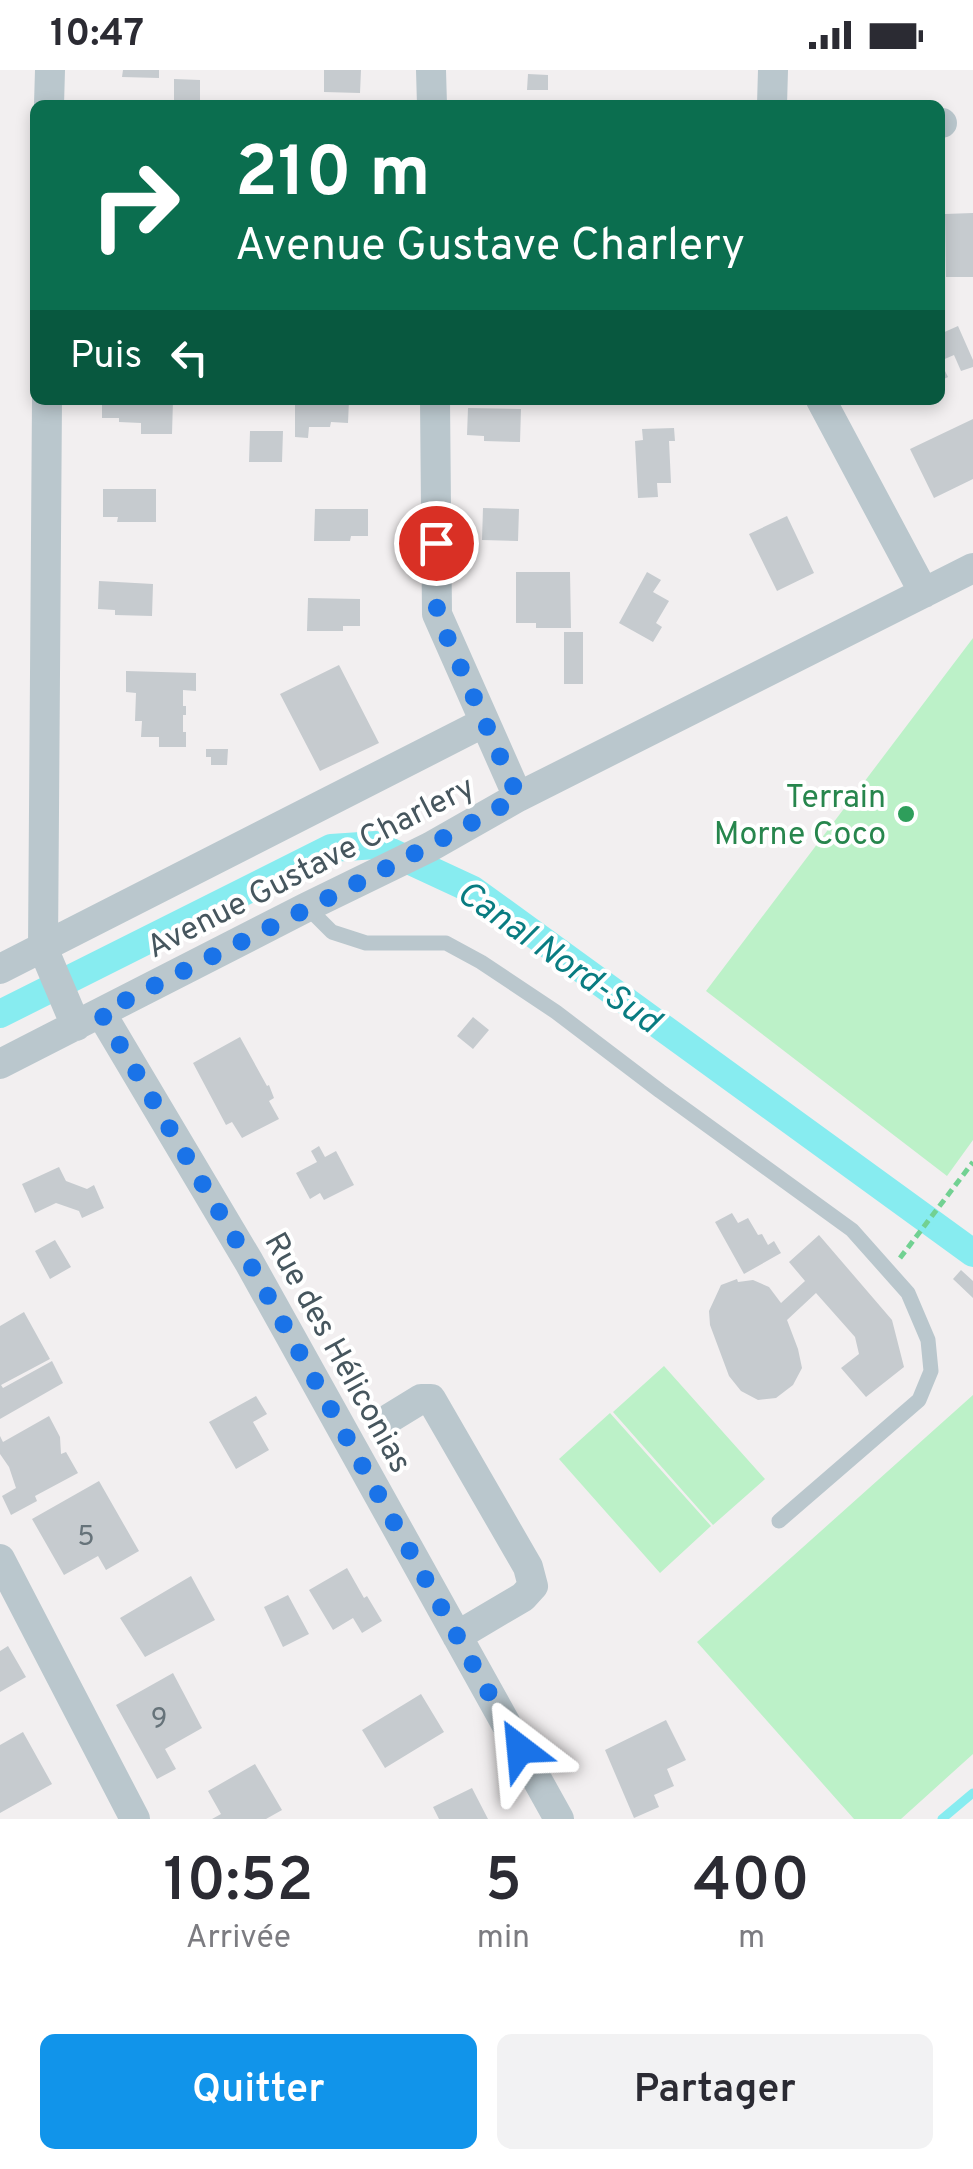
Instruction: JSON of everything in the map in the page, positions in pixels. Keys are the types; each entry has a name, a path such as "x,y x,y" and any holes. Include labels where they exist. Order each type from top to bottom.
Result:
{"street":[{"path":"49,100 50,70"},
{"path":"432,70 432,100"},
{"path":"772,100 773,70"},
{"path":"44,954 47,405"},
{"path":"434,405 437,614 509,779"},
{"path":"824,405 924,593"},
{"name":"Avenue Gustave Charlery","path":"0,1064 83,1018 430,847 509,779 973,568"},
{"name":"Avenue Gustave Charlery","path":"0,969 44,954 484,723"},
{"name":"Rue des Héliconias","path":"44,954 249,1262 559,1819"},
{"path":"390,1418 421,1399 431,1399 528,1567 533,1586 523,1598 457,1636"},
{"path":"0,1559 135,1819"}],"lane":[{"path":"306,907 332,932 366,942 446,942 481,962 556,1012 852,1230 908,1292 928,1340 932,1371 919,1400 779,1521"}],"path":[{"path":"910,1245 973,1162"}],"green space":[{"name":"Terrain Morne Coco","path":"973,638 973,1140 947,1176 706,991"},
{"path":"664,1366 765,1479 713,1525 613,1412"},
{"path":"973,1395 973,1754 901,1819 854,1819 697,1642"},
{"path":"610,1413 711,1526 660,1573 559,1459"}],"building":[{"path":"123,70 159,70 159,78 122,77"},
{"path":"324,70 361,70 360,93 324,92"},
{"path":"528,74 548,75 548,90 527,90"},
{"path":"174,79 200,80 200,100 174,100"},
{"path":"973,213 973,277 946,277 945,214"},
{"path":"958,326 973,367 961,371 954,355 945,359 945,332"},
{"path":"102,405 173,405 172,434 141,434 141,423 102,418"},
{"path":"295,405 349,405 348,423 309,427 308,438 295,437"},
{"path":"468,408 521,409 520,442 484,441 484,436 467,435"},
{"path":"973,419 973,479 934,498 910,449"},
{"path":"674,428 675,441 669,441 671,483 657,483 658,497 638,498 635,441 643,440 642,429"},
{"path":"250,431 283,431 282,462 249,462"},
{"path":"103,489 156,489 156,522 117,522 118,517 103,517"},
{"path":"483,508 519,509 518,541 482,540"},
{"path":"315,509 368,509 368,536 351,536 350,541 314,541"},
{"path":"787,516 814,573 777,591 749,534"},
{"path":"516,572 570,572 571,628 536,628 536,623 516,623"},
{"path":"647,572 661,580 653,592 669,601 656,623 662,627 653,642 619,623"},
{"path":"99,581 153,584 152,616 115,615 115,610 98,609"},
{"path":"308,598 360,599 360,626 343,626 343,631 307,631"},
{"path":"564,632 583,632 583,684 564,684"},
{"path":"339,665 379,743 320,771 280,694"},
{"path":"126,671 196,673 196,691 183,690 186,747 159,747 159,737 141,737 142,721 135,721 136,693 126,692"},
{"path":"206,749 228,749 227,765 211,765"},
{"path":"473,1017 489,1030 473,1049 457,1036"},
{"path":"240,1037 269,1085 274,1098 269,1101 279,1119 242,1138 232,1122 226,1125 193,1063"},
{"path":"319,1146 325,1157 336,1151 354,1185 324,1200 320,1193 310,1199 296,1173 317,1162 311,1151"},
{"path":"59,1167 66,1181 87,1189 94,1185 104,1208 82,1218 79,1211 56,1203 35,1213 22,1184"},
{"path":"732,1213 738,1223 748,1218 758,1235 762,1234 768,1245 774,1241 781,1253 744,1274 715,1222"},
{"path":"819,1235 892,1320 904,1367 866,1397 841,1368 859,1354 855,1337 816,1293 787,1320 802,1368 793,1385 776,1398 758,1400 741,1391 729,1376 710,1325 709,1311 721,1285 737,1279 769,1287 781,1303 805,1281 789,1262"},
{"path":"55,1240 71,1267 50,1279 35,1251"},
{"path":"961,1270 973,1281 973,1298 953,1279"},
{"path":"24,1312 50,1359 1,1385 3,1388 52,1361 63,1383 0,1419 0,1326"},
{"path":"256,1396 267,1414 253,1422 269,1450 236,1469 209,1422"},
{"path":"49,1416 60,1437 61,1454 66,1452 78,1473 35,1496 37,1501 11,1515 2,1496 16,1488 0,1454 0,1436 3,1442"},
{"path":"99,1481 139,1551 106,1570 98,1556 64,1575 32,1519"},
{"path":"347,1568 382,1621 362,1633 353,1618 333,1630 309,1590"},
{"path":"191,1576 215,1620 145,1657 120,1618"},
{"path":"288,1595 309,1634 283,1647 264,1607"},
{"path":"8,1646 26,1677 0,1692 0,1651"},
{"path":"173,1673 202,1728 165,1749 176,1769 157,1779 116,1705"},
{"path":"421,1694 444,1732 385,1768 362,1730"},
{"path":"666,1720 686,1760 667,1769 674,1786 654,1795 659,1807 634,1818 605,1750"},
{"path":"23,1732 52,1784 0,1813 0,1745"},
{"path":"255,1764 282,1810 266,1819 212,1819 221,1814 208,1791"},
{"path":"472,1788 488,1819 439,1819 433,1807"}],"waterway":[{"name":"Canal Nord-Sud","path":"0,1014 331,848 376,845 473,890 973,1253"},
{"path":"942,1819 973,1793"}],"place":[{"name":"Terrain Morne Coco","path":"906,814"}],"route":[{"path":"436,543 437,614 518,797 430,847 101,1013 249,1262 520,1749"}]}
